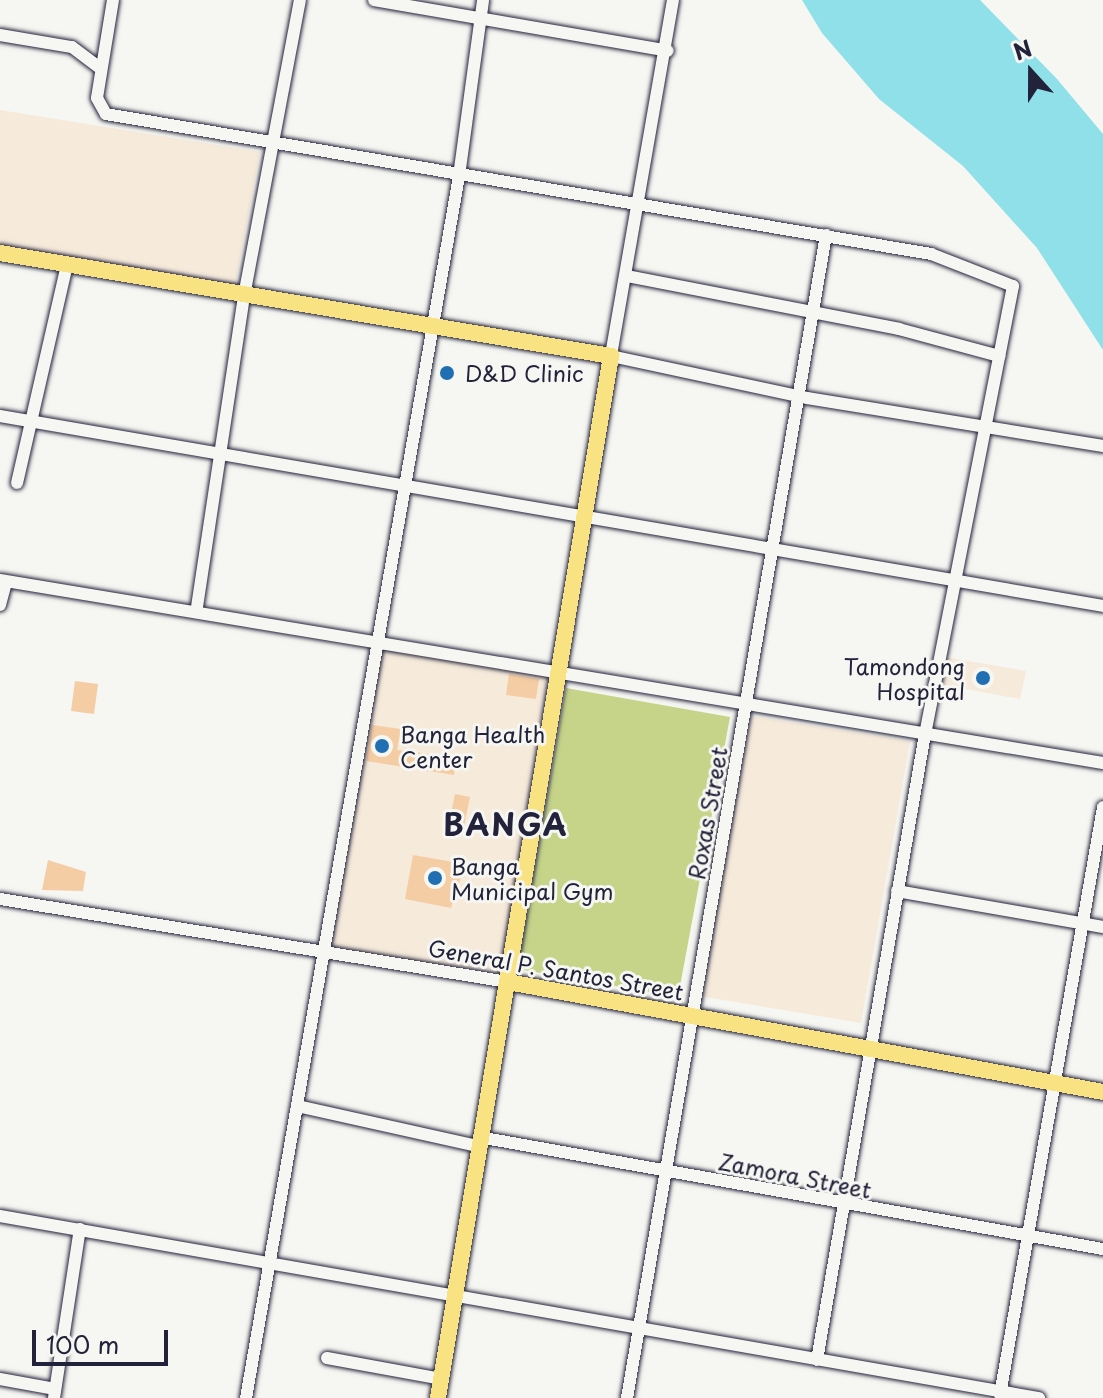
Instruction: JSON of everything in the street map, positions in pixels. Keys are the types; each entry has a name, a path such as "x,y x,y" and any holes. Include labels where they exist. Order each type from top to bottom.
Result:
{"main road":[{"path":"0,253 430,328 611,356 588,518 555,675 508,982 438,1398"},
{"name":"General P. Santos Street","path":"508,982 1103,1092"}],"street":[{"path":"113,0 98,104 106,114 459,176 643,202 931,254 1005,278 1015,291 982,423 869,1047 846,1206 817,1360"},
{"path":"197,607 244,296 300,0"},
{"path":"374,0 668,51"},
{"path":"246,1398 401,485 459,176 483,19 483,0"},
{"path":"673,0 668,51 643,202 611,356 798,395 982,423 1103,446"},
{"path":"0,35 72,47 101,69"},
{"name":"Roxas Street","path":"627,1398 663,1171 826,235"},
{"path":"17,483 34,420 67,264"},
{"path":"627,276 814,311 999,356"},
{"path":"0,416 1103,606"},
{"path":"0,605 3,581 197,607 376,638 555,675 1103,763"},
{"path":"1000,1394 1103,807"},
{"path":"897,891 1103,927"},
{"name":"General P. Santos Street","path":"0,899 508,982"},
{"name":"Zamora Street","path":"297,1106 479,1141 1103,1249"},
{"path":"0,1216 1000,1394 1039,1398"},
{"path":"0,1379 54,1393 80,1229"},
{"path":"327,1358 441,1379"}],"shaded area":[{"path":"0,110 260,152 235,286 0,246"},
{"path":"379,645 548,674 500,974 327,948"},
{"name":"Tamondong Hospital","path":"945,657 1026,671 1020,699 939,684"},
{"path":"751,716 910,741 861,1023 700,996"}],"green space":[{"path":"566,688 730,717 678,997 518,969"}],"water":[{"path":"802,0 980,0 1057,79 1103,134 1103,350 1037,248 963,166 879,99 822,33"}],"building":[{"path":"509,674 539,679 536,699 506,695"},
{"path":"75,681 98,684 94,714 71,711"},
{"path":"372,725 401,729 397,750 456,757 454,775 366,761"},
{"path":"455,794 470,797 463,831 448,828"},
{"name":"Banga Municipal Gym","path":"413,855 459,863 463,871 451,908 405,899"},
{"path":"48,860 86,872 83,891 42,890"}],"place":[{"name":"D&D Clinic","path":"447,373"},
{"name":"Tamondong Hospital","path":"983,678"},
{"name":"Banga Health Center","path":"382,746"},
{"name":"Banga Municipal Gym","path":"435,878"}],"district":[{"name":"BANGA","path":"506,824"}]}
